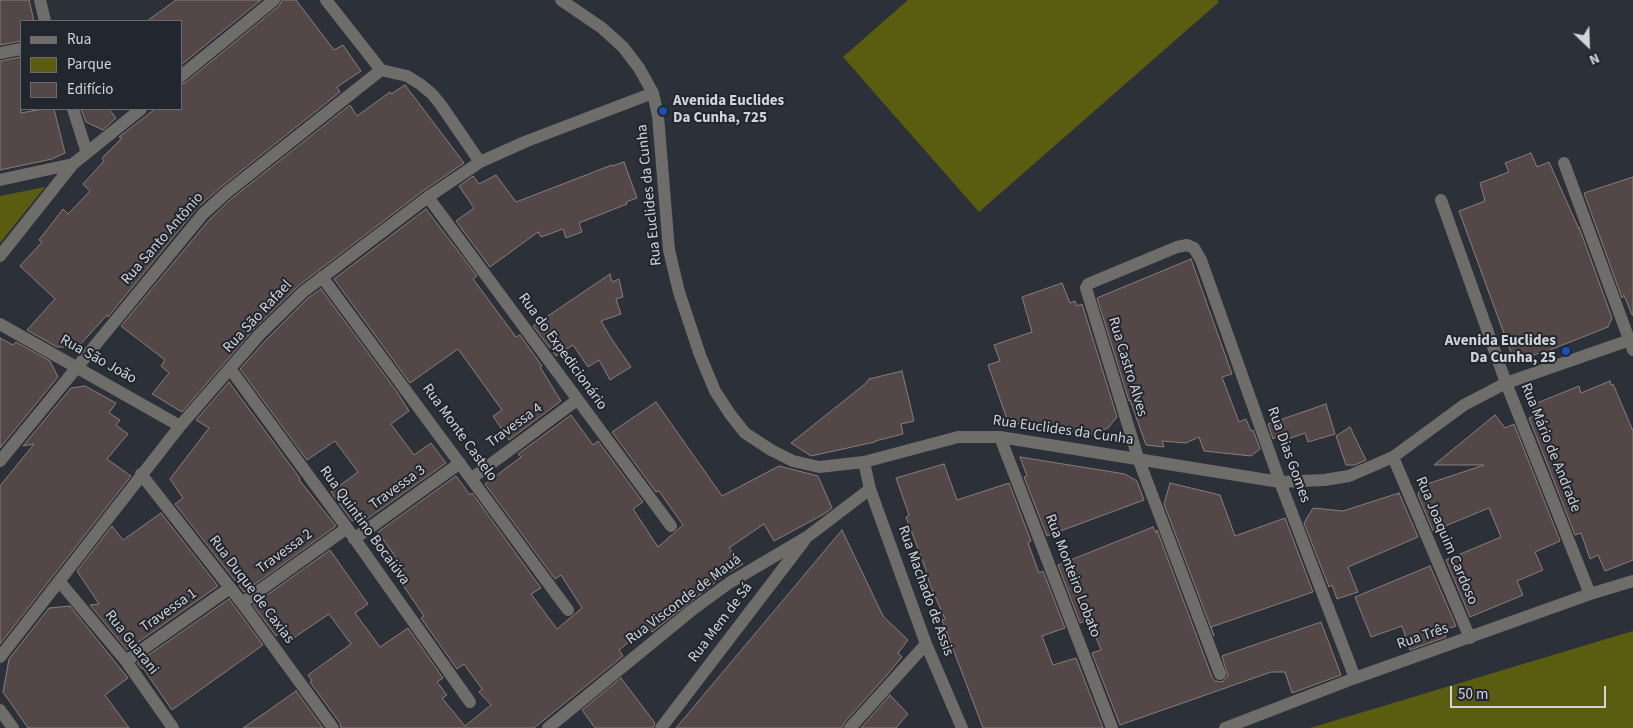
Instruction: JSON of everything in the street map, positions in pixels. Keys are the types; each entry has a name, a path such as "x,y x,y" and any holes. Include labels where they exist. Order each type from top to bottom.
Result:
{"street":[{"path":"40,0 46,20"},
{"path":"182,75 274,0"},
{"path":"326,0 381,70 407,76 432,94 442,105 480,162"},
{"name":"Rua Euclides da Cunha","path":"561,0 602,28 623,47 639,68 653,93 658,116 669,250 679,292 700,355 715,391 730,414 746,433 771,450 793,460 819,467 864,462 958,437 1000,437 1280,482 1300,482 1349,476 1393,457 1458,408 1506,383 1632,343"},
{"path":"0,53 20,49"},
{"name":"Rua Santo Antônio","path":"0,461 209,208 381,70"},
{"name":"Rua São Rafael","path":"0,657 180,426 259,335 287,306 322,277 428,197 480,162 527,140 653,93"},
{"path":"72,110 87,153"},
{"path":"0,256 73,164 140,110"},
{"path":"1564,163 1632,343"},
{"path":"0,180 73,164"},
{"name":"Rua do Expedicionário","path":"428,197 670,526"},
{"name":"Rua Mário de Andrade","path":"1441,200 1506,383 1590,594"},
{"name":"Rua Castro Alves","path":"1190,245 1177,247 1088,284 1086,287 1138,458 1220,674"},
{"name":"Rua Dias Gomes","path":"1190,245 1198,252 1280,482 1355,678"},
{"name":"Rua Monte Castelo","path":"322,277 568,610"},
{"name":"Rua São João","path":"0,324 180,426"},
{"name":"Rua Quintino Bocaiúva","path":"230,370 470,702"},
{"name":"Travessa 4","path":"472,478 577,400"},
{"name":"Rua Monteiro Lobato","path":"1000,437 1112,728"},
{"name":"Rua Joaquim Cardoso","path":"1393,457 1470,638"},
{"name":"Travessa 3","path":"354,539 460,462"},
{"name":"Rua Machado de Assis","path":"864,462 870,489 926,644 962,728"},
{"name":"Rua Duque de Caxias","path":"141,474 242,603 333,728"},
{"name":"Rua Visconde de Mauá","path":"548,728 692,610 729,583 807,537 870,489"},
{"name":"Travessa 2","path":"242,603 346,528"},
{"name":"Rua Mem de Sá","path":"661,728 807,537"},
{"name":"Rua Guarani","path":"60,581 126,661 173,728"},
{"name":"Rua Três","path":"1225,728 1355,678 1590,594 1633,581"},
{"name":"Travessa 1","path":"126,661 230,588"},
{"path":"850,728 926,644"},
{"path":"0,710 13,728"}],"green space":[{"path":"908,0 1217,0 1219,2 979,212 843,57"},
{"path":"45,187 0,243 0,196"},
{"path":"1633,631 1633,728 1310,728"}],"building":[{"path":"0,0 29,0 34,20 20,20 20,41 0,45"},
{"path":"176,0 261,0 182,64 182,20 148,20"},
{"path":"282,0 296,0 334,50 343,45 361,71 337,87 340,92 197,208 108,317 107,315 78,347 57,347 27,330 55,299 20,266 42,242 39,240 63,209 68,214 90,191 83,184 104,161 102,158 122,138 119,137 154,110 182,110 182,84 279,6"},
{"path":"20,57 21,113 37,110 54,110 65,153 52,159 0,170 0,61"},
{"path":"405,85 464,163 423,191 298,286 253,330 182,412 152,394 169,373 161,366 165,360 121,326 209,220 231,199 350,105 357,116 390,92 391,94"},
{"path":"81,110 110,110 116,118 103,130 86,122"},
{"path":"1531,153 1537,167 1549,162 1579,229 1579,227 1612,318 1608,327 1550,350 1514,361 1459,211 1485,201 1480,183 1509,172 1505,163"},
{"path":"624,162 637,198 626,202 627,204 579,223 582,232 566,238 563,229 541,237 538,232 490,267 456,221 474,208 459,186 473,176 479,184 496,175 516,202"},
{"path":"1633,177 1632,315 1624,295 1622,298 1584,193"},
{"path":"426,209 477,276 473,279 516,337 520,335 542,366 540,367 561,401 509,440 493,416 502,410 458,349 410,383 334,279"},
{"path":"1191,259 1232,374 1222,377 1239,422 1246,419 1251,431 1253,430 1260,449 1251,456 1204,451 1199,437 1186,443 1162,441 1164,447 1146,445 1129,401 1097,298"},
{"path":"610,274 612,282 619,279 623,297 616,299 621,314 601,321 631,367 610,380 599,360 588,367 573,345 556,356 533,326"},
{"path":"1062,283 1070,303 1075,301 1077,306 1082,304 1117,417 1108,428 1090,435 1008,422 988,365 1000,361 994,345 1032,332 1022,297"},
{"path":"321,289 409,411 391,424 414,455 431,443 446,463 360,524 356,519 352,521 331,492 358,472 335,441 307,460 240,369 308,298"},
{"path":"0,338 13,345 16,342 50,361 58,377 0,448"},
{"path":"902,371 914,421 901,424 903,434 811,456 791,443 869,379"},
{"path":"1610,381 1633,431 1633,560 1605,571 1598,555 1590,559 1581,533 1575,535 1529,418 1536,415 1532,405 1579,386 1581,393"},
{"path":"229,382 299,477 300,481 336,526 244,592 175,504 183,498 170,479 209,428 196,420"},
{"path":"85,386 116,403 109,413 120,420 116,425 128,434 107,459 131,476 0,644 0,486 34,444 23,446 71,388"},
{"path":"656,402 722,496 779,466 818,476 832,508 774,541 764,524 729,548 743,564 726,574 652,632 647,627 619,650 623,656 534,728 341,728 340,723 310,682 312,681 308,675 351,644 329,614 286,643 279,633 276,636 253,605 330,550 368,604 355,613 380,647 408,628 443,678 437,682 447,695 442,698 465,726 491,705 479,692 482,689 464,664 457,669 421,618 424,616 396,575 404,569 378,532 456,476 470,495 472,493 541,588 531,594 557,629 582,608 561,575 555,579 485,484 521,457 518,454 571,415 593,445 598,441 643,502 633,509 658,547 683,525 659,491 656,492 612,432"},
{"path":"1326,404 1335,434 1308,442 1305,433 1283,441 1280,434 1273,439 1268,424"},
{"path":"1495,415 1505,428 1514,424 1560,541 1535,552 1543,570 1517,581 1523,595 1470,617 1446,560 1501,537 1489,508 1433,531 1418,495 1421,486 1484,465 1434,465"},
{"path":"1350,427 1366,460 1355,465 1346,465 1336,436"},
{"path":"1020,457 1125,474 1137,481 1144,500 1047,536 1024,477 1027,476"},
{"path":"944,464 957,500 1009,483 1031,541 1028,543 1039,573 1043,571 1065,628 1042,636 1053,665 1076,658 1103,728 983,728 942,620 945,619 930,585 906,517 909,515 896,478"},
{"path":"1170,483 1220,495 1235,536 1285,518 1313,592 1211,627 1214,636 1164,504"},
{"path":"1399,493 1418,537 1348,567 1358,592 1337,599 1332,585 1329,587 1304,523 1313,508 1343,511"},
{"path":"161,513 218,586 127,650 90,605 99,604 77,571 112,526 123,540"},
{"path":"1153,527 1156,533 1157,530 1215,681 1222,682 1228,676 1222,656 1321,622 1341,675 1292,693 1285,672 1271,672 1120,725 1092,653 1101,650 1089,620 1080,623 1058,565"},
{"path":"842,530 883,616 908,640 898,653 902,657 887,675 844,723 842,728 676,728"},
{"path":"1430,566 1456,626 1444,630 1446,637 1410,650 1402,626 1371,637 1355,597"},
{"path":"229,599 263,645 172,710 143,668 137,663"},
{"path":"70,606 128,678 105,695 129,728 28,728 3,692 9,659 49,608"},
{"path":"621,678 655,723 653,728 595,728 582,710"},
{"path":"296,691 323,728 243,728 269,710"},
{"path":"890,695 908,714 896,728 861,728"}],"place":[{"name":"Avenida Euclides Da Cunha, 725","path":"663,111"},
{"name":"Avenida Euclides Da Cunha, 25","path":"1566,351"}]}
